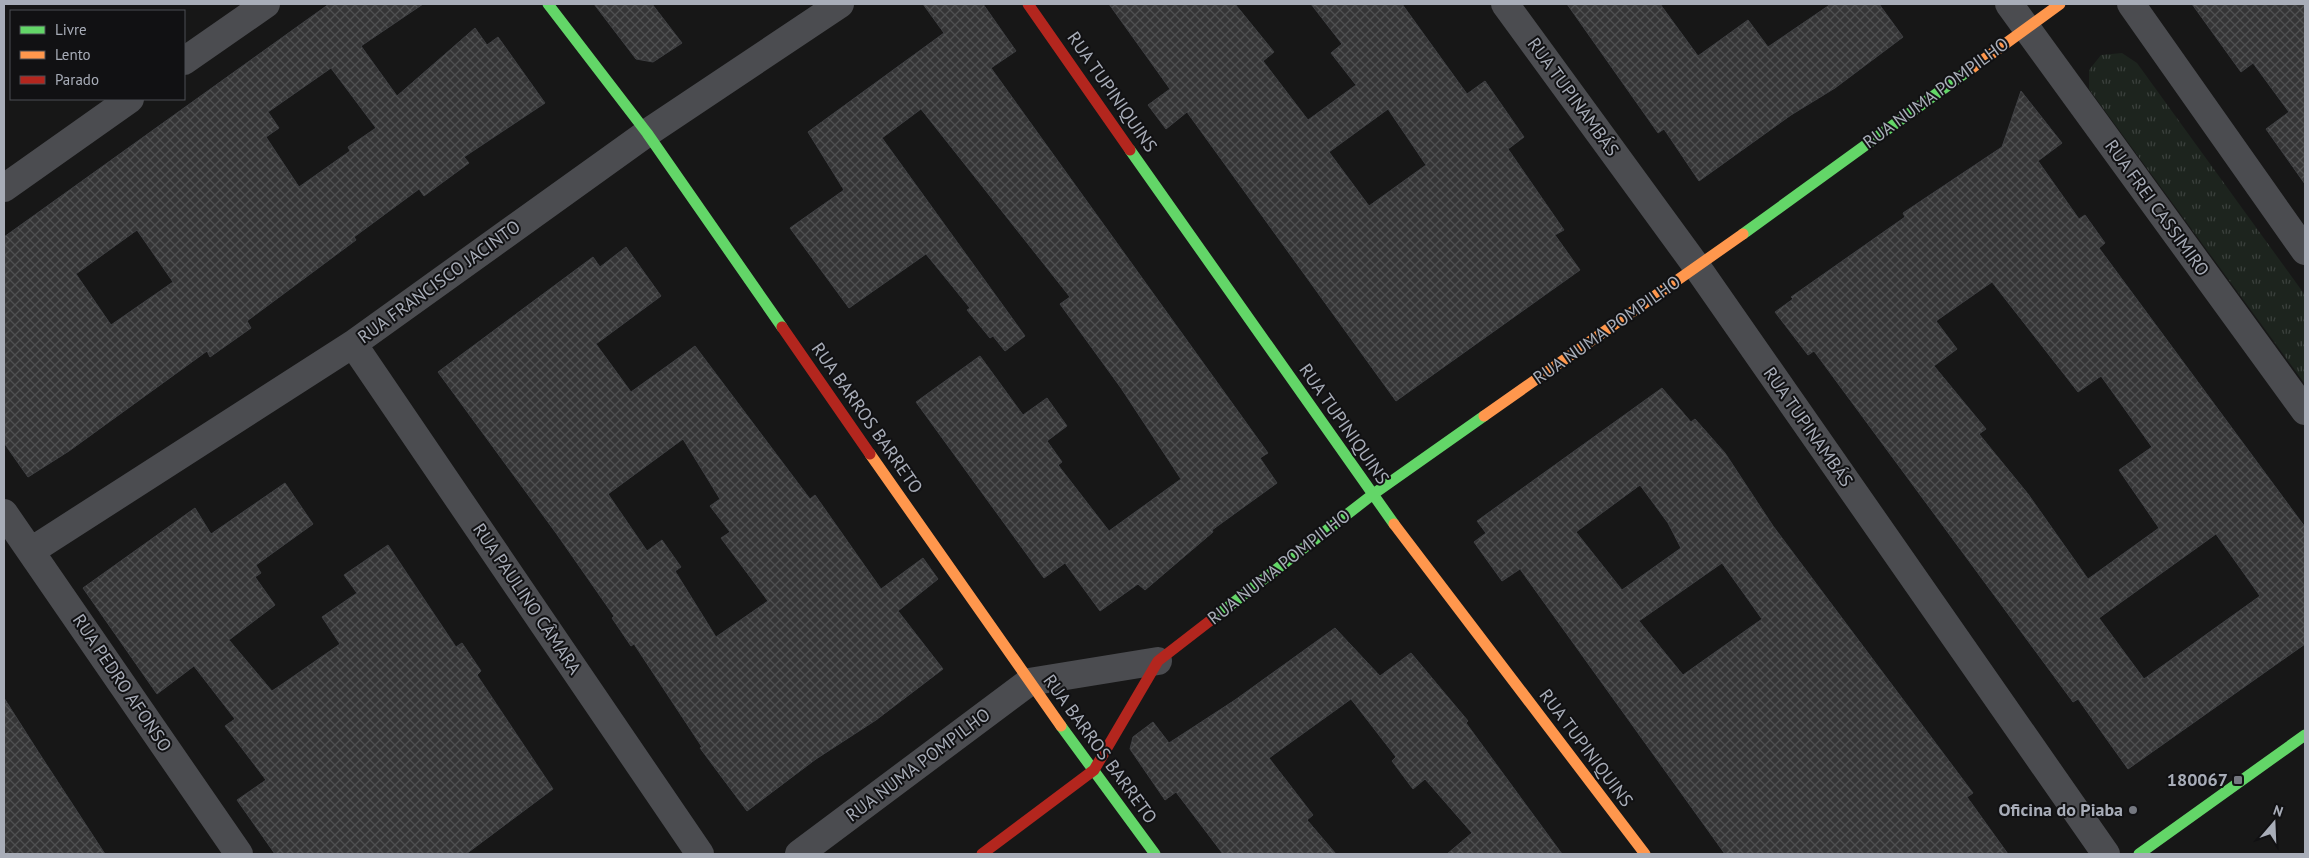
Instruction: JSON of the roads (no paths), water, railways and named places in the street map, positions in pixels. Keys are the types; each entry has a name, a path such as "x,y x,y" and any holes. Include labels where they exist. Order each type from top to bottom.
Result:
{"street":[{"path":"185,60 266,4"},
{"name":"RUA BARROS BARRETO","path":"548,4 647,133 1029,682 1155,854"},
{"name":"RUA FRANCISCO JACINTO","path":"31,551 353,344 647,133 840,4"},
{"name":"RUA TUPINIQUINS","path":"1028,4 1372,495 1645,854"},
{"name":"RUA TUPINAMBÁS","path":"1505,4 1697,267 2106,854"},
{"name":"RUA FREI CASSIMIRO","path":"2009,4 2305,411"},
{"name":"RUA NUMA POMPILHO","path":"982,854 1094,770 1158,661 1372,495 1697,267 2060,4"},
{"path":"2131,4 2305,251"},
{"path":"4,188 129,100"},
{"name":"RUA PAULINO CÂMARA","path":"353,344 700,854"},
{"name":"RUA PEDRO AFONSO","path":"4,513 239,854"},
{"name":"RUA NUMA POMPILHO","path":"799,854 1029,682 1158,661"},
{"path":"2139,854 2305,735"}],"place":[{"name":"180067","path":"2238,780"},
{"name":"Oficina do Piaba","path":"2133,810"}]}
